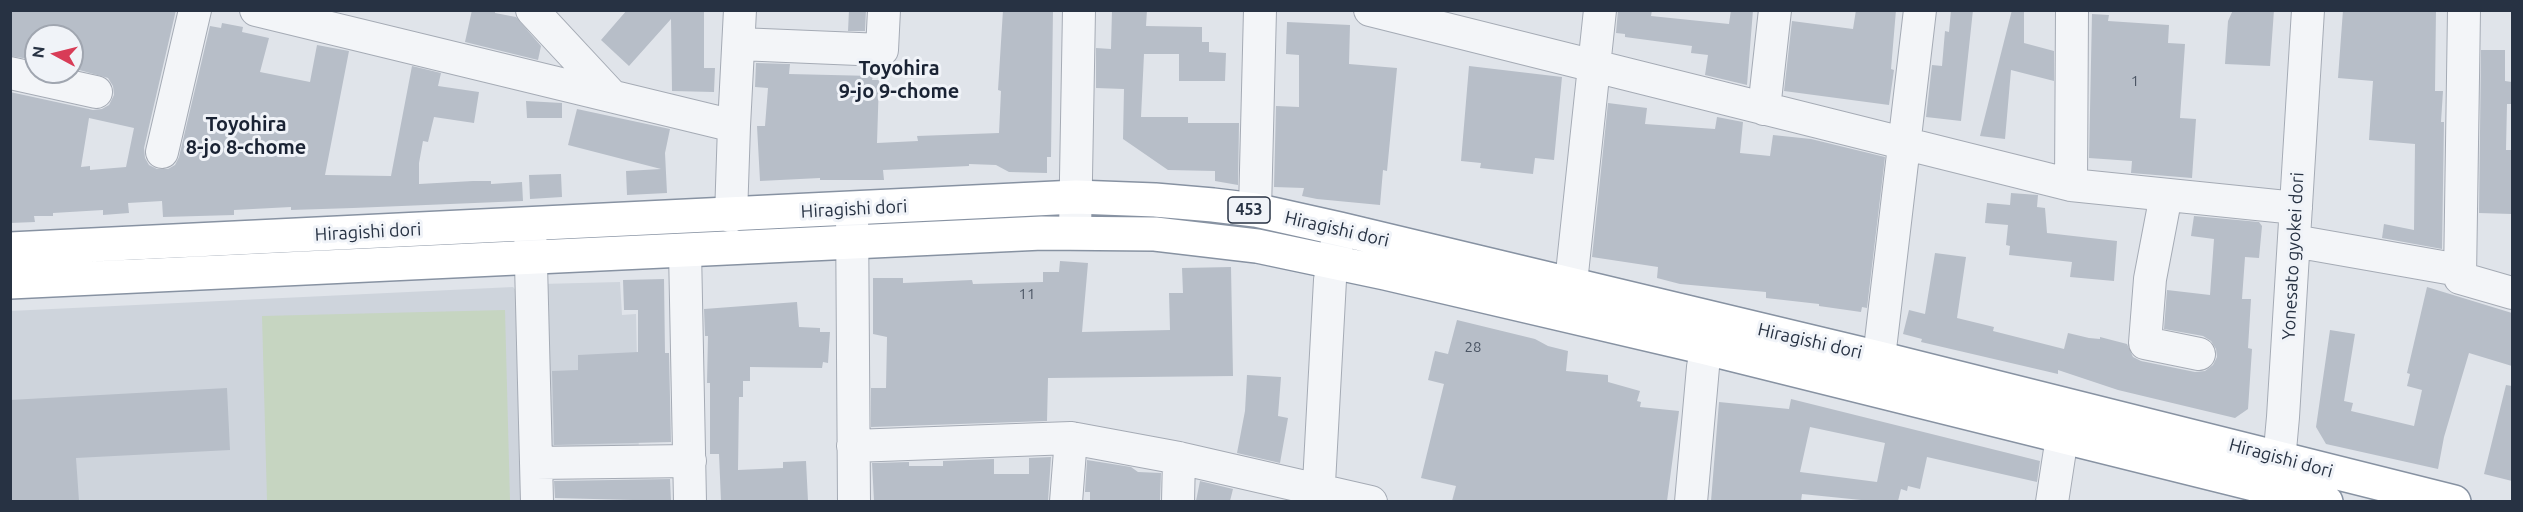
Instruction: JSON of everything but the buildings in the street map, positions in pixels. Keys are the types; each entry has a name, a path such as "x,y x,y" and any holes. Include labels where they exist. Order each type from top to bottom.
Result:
{"highway":[{"name":"Hiragishi dori","path":"10,249 731,216 1076,197 1155,200 1255,210 1340,229 1569,300"},
{"name":"Hiragishi dori","path":"10,282 1075,233 1155,234 1208,239 1569,300 1709,333 1879,358 2065,420 2277,483 2326,501"},
{"name":"Hiragishi dori","path":"1709,333 1875,389 2065,420"},
{"name":"Hiragishi dori","path":"2277,483 2454,501"}],"street":[{"path":"162,152 195,10"},
{"path":"256,10 734,126"},
{"path":"532,10 611,95"},
{"path":"731,216 740,10"},
{"path":"739,44 882,50 884,10"},
{"path":"1075,233 1079,10"},
{"path":"1255,210 1260,10"},
{"path":"1370,10 1426,17 1595,66 2071,185 2296,208"},
{"path":"1569,300 1600,10"},
{"path":"1764,109 1774,10"},
{"path":"1875,389 1920,10"},
{"path":"2071,185 2072,10"},
{"name":"Yonesato gyokei dori","path":"2277,483 2308,10"},
{"path":"2464,10 2460,278 2512,293"},
{"path":"10,73 96,92"},
{"path":"2166,195 2150,279 2145,343 2199,354"},
{"path":"852,209 854,501"},
{"path":"530,224 537,501"},
{"path":"1318,496 1333,261 1340,229"},
{"path":"2294,241 2459,270"},
{"path":"685,250 690,501"},
{"path":"1691,501 1709,333"},
{"path":"2052,501 2065,420"},
{"path":"854,446 1071,438 1179,458 1318,496 1371,501"},
{"path":"1066,501 1071,438"},
{"path":"1178,501 1179,458"},
{"path":"537,463 690,461"}],"shaded area":[{"path":"620,282 622,315 636,314 639,455 544,455 541,284"},
{"path":"513,287 519,293 523,501 11,501 10,311"}],"green space":[{"path":"505,310 510,501 267,501 262,316"}],"district":[{"name":"Toyohira 9-jo 9-chome","path":"899,80"},
{"name":"Toyohira 8-jo 8-chome","path":"246,136"}]}
